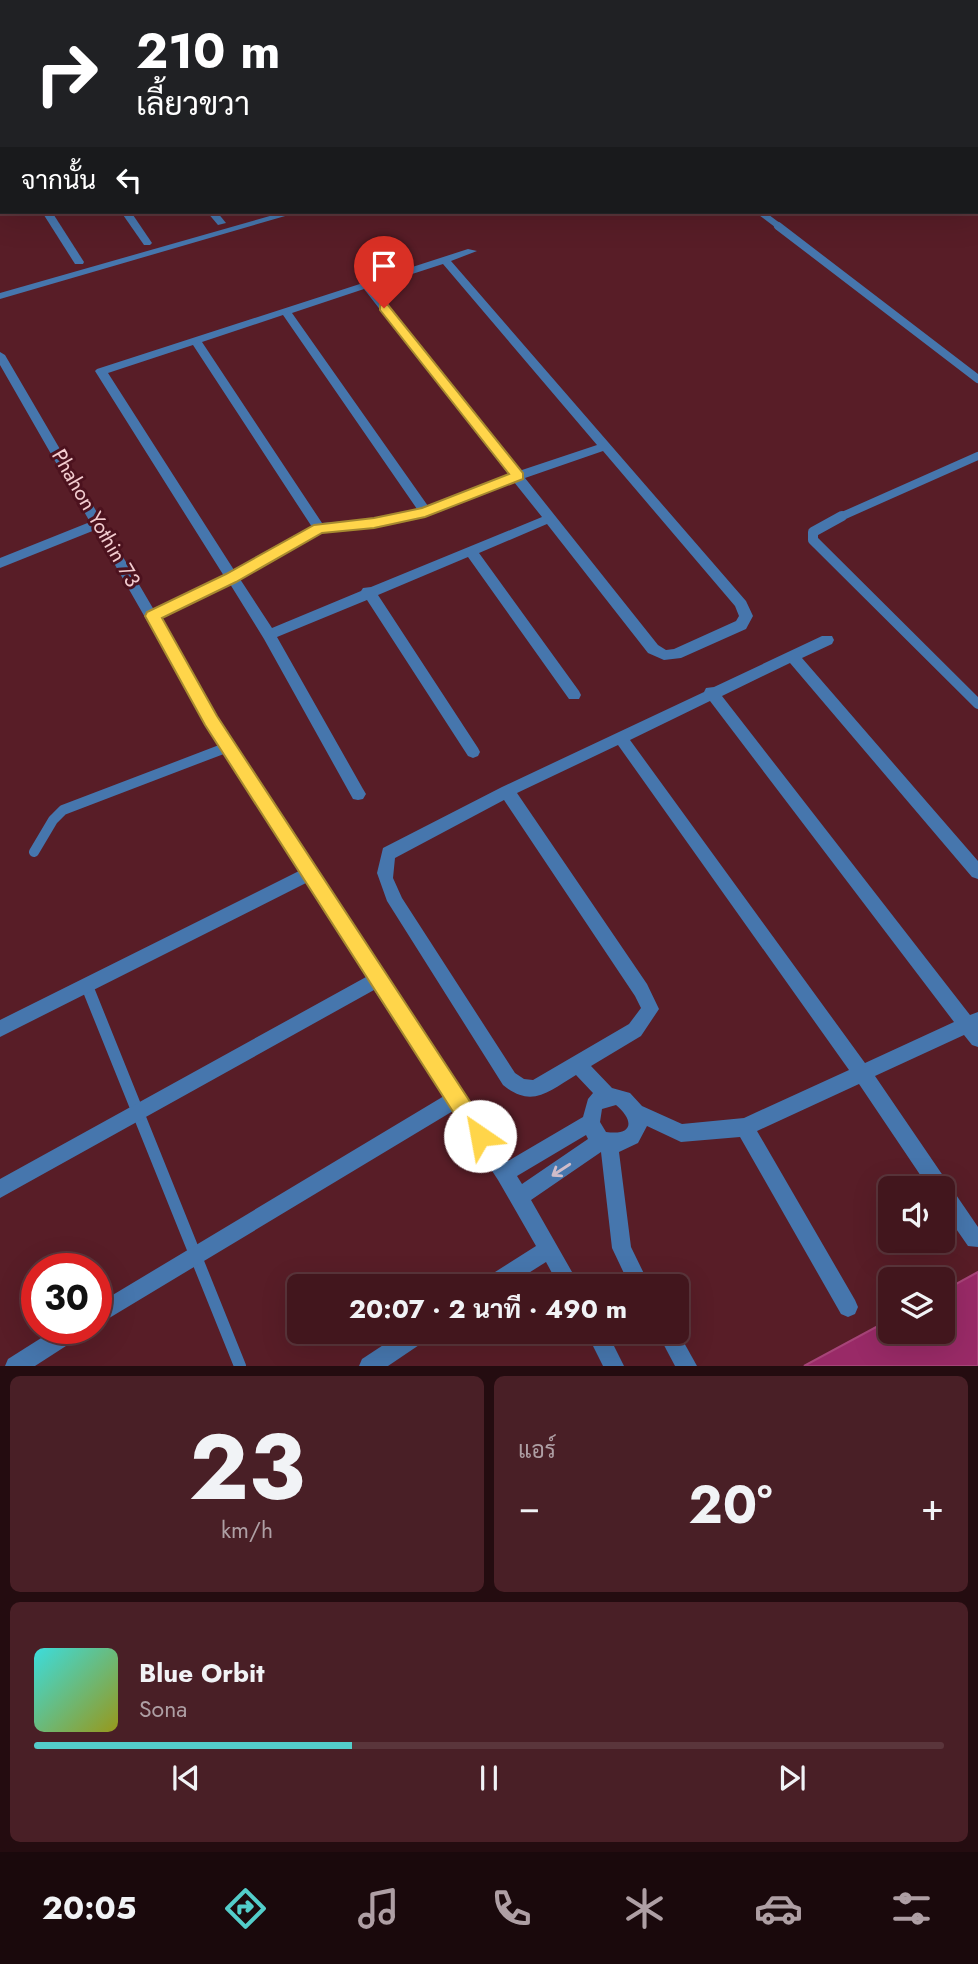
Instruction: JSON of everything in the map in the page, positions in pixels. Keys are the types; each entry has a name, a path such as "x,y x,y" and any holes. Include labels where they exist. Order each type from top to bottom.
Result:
{"street":[{"path":"48,214 79,262"},
{"path":"127,214 148,243"},
{"path":"214,214 221,223"},
{"path":"0,296 287,214"},
{"path":"358,794 269,635 101,371 472,251"},
{"path":"367,287 653,649 664,655 676,654 741,625 746,616 741,604 446,261"},
{"path":"287,313 425,512"},
{"path":"196,341 319,528"},
{"name":"Phahon Yothin 73","path":"0,355 228,747 377,981 505,1173 563,1274"},
{"path":"153,616 231,578 319,528 374,523 425,512 604,447"},
{"path":"269,635 550,518"},
{"path":"0,563 99,524"},
{"path":"470,550 573,695"},
{"path":"368,592 473,752"},
{"path":"507,791 641,990 650,1009 635,1030 538,1088 529,1090 518,1087 509,1079 386,884 382,867 389,853 507,791 711,692 828,640"},
{"path":"793,657 978,872"},
{"path":"577,1064 608,1096 624,1099 636,1112 681,1133 745,1127 861,1072 975,1029 711,692"},
{"path":"620,737 861,1072 932,1176"},
{"path":"0,1029 309,874"},
{"path":"0,1189 377,981"},
{"path":"608,1096 594,1105 590,1122 594,1132 605,1141 621,1143 632,1137 638,1125 636,1112"},
{"path":"112,1306 456,1099"},
{"path":"505,1173 590,1122"},
{"path":"745,1127 848,1307"},
{"path":"519,1197 605,1141"},
{"path":"605,1141 622,1248 634,1274"},
{"path":"955,1211 975,1240"},
{"path":"510,1274 549,1249"},
{"path":"15,1366 50,1344"},
{"path":"369,1366 403,1344"},
{"path":"602,1344 614,1366"},
{"path":"674,1344 687,1366"}],"lane":[{"path":"763,214 978,379"},
{"path":"978,456 822,525 813,532 813,540 978,704"},
{"path":"34,852 53,820 64,810 228,747"},
{"path":"86,986 240,1366"}],"building":[{"path":"978,1272 978,1366 804,1366 878,1326 878,1344 955,1344 955,1284"}],"route":[{"path":"384,308 518,476 425,512 374,523 319,528 231,578 153,616 211,720 377,981 480,1136"}]}
